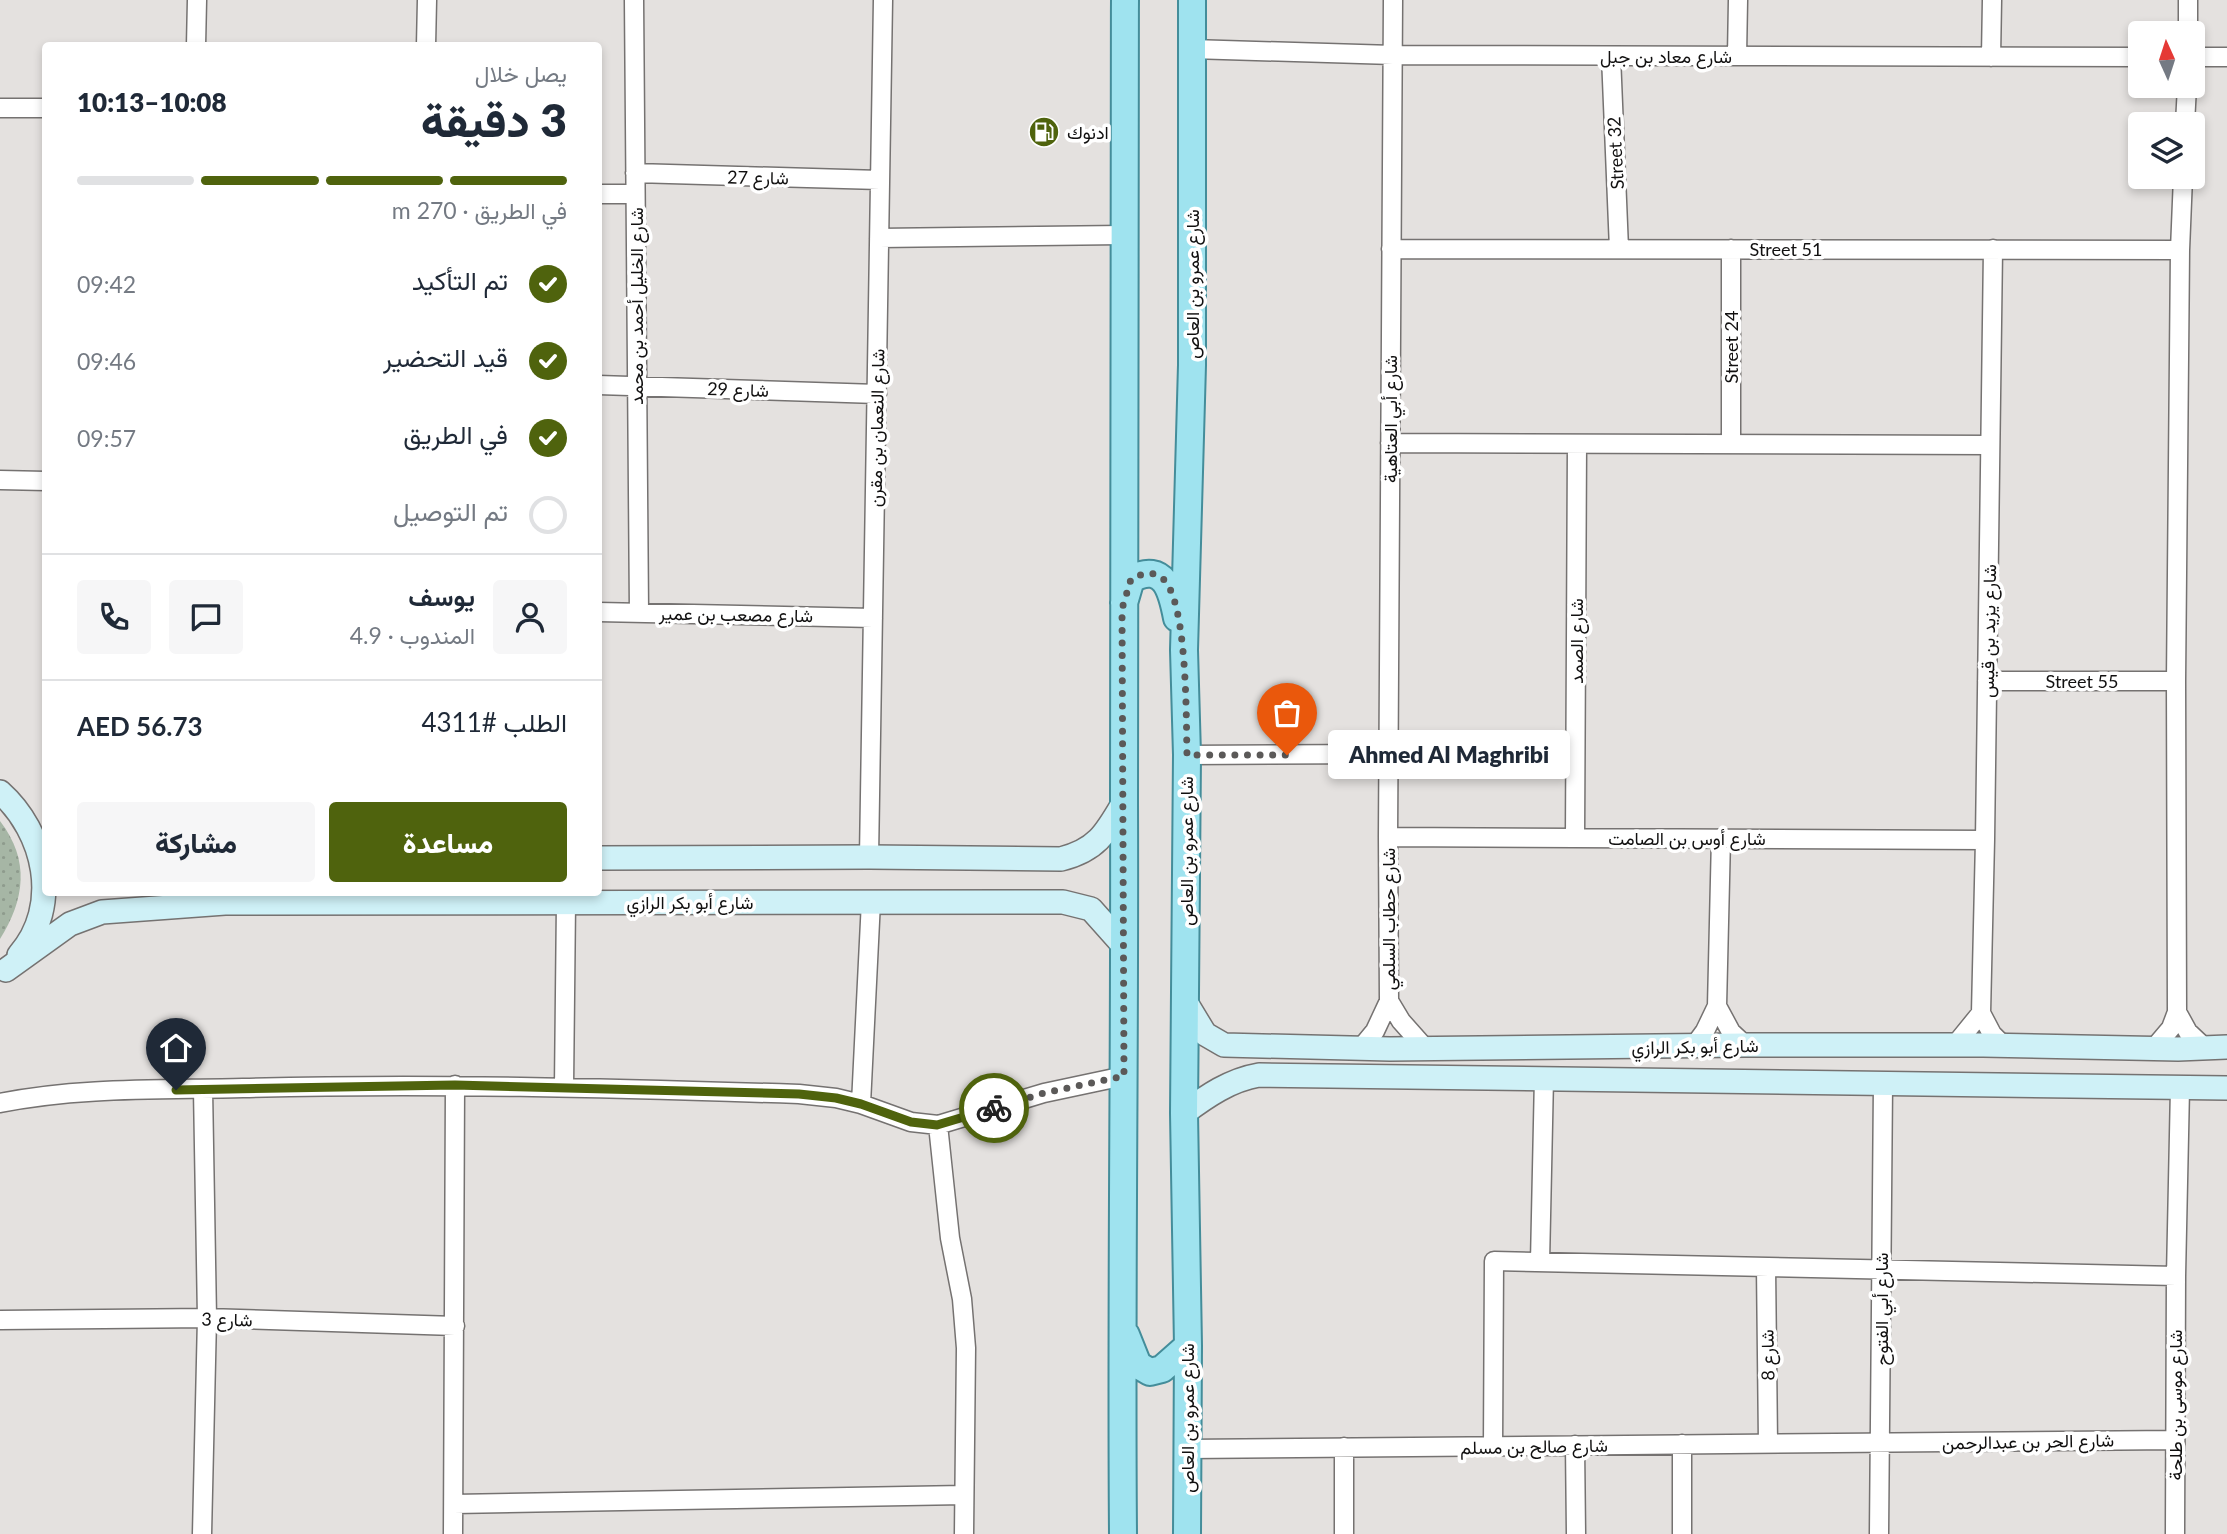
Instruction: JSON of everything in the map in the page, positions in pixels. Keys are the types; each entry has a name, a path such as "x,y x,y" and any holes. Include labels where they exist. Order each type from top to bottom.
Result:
{"main road":[{"path":"1123,1534 1122,609 1125,0"},
{"name":"شارع عمرو بن العاص","path":"1187,1534 1188,1346 1184,1113 1187,755 1184,650 1192,365 1192,0"},
{"path":"1122,609 1131,579 1142,573 1154,574 1164,579 1172,595 1184,650"},
{"path":"1122,1324 1138,1364 1150,1371 1162,1369 1188,1346"}],"street":[{"path":"196,42 197,0"},
{"path":"426,42 427,0"},
{"name":"شارع الخليل أحمد بن محمد","path":"634,0 639,612"},
{"name":"شارع النعمان بن مقرن","path":"869,857 883,0"},
{"name":"شارع أبي العتاهية","path":"1388,837 1393,0"},
{"path":"1737,56 1738,0"},
{"path":"1991,57 1992,0"},
{"path":"2188,0 2188,21"},
{"name":"شارع معاد بن جبل","path":"1191,50 1393,55 2128,57"},
{"name":"Street 32","path":"1611,56 1619,250"},
{"path":"2205,57 2227,57"},
{"path":"0,108 42,108"},
{"name":"شارع 27","path":"635,173 880,180"},
{"path":"2154,1048 2171,1028 2177,1012 2176,681 2183,189"},
{"path":"602,194 635,194"},
{"path":"879,238 1123,236"},
{"name":"Street 51","path":"1391,249 2180,250"},
{"name":"شارع يزيد بن قيس","path":"1981,1013 1993,249"},
{"name":"Street 24","path":"1731,250 1731,444"},
{"name":"شارع 29","path":"602,385 877,394"},
{"path":"1390,443 1990,445"},
{"name":"شارع الصمد","path":"1575,838 1577,444"},
{"path":"0,480 42,481"},
{"name":"شارع مصعب بن عمير","path":"602,612 873,618"},
{"name":"Street 55","path":"1987,681 2176,681"},
{"path":"1187,755 1388,754"},
{"path":"4,794 42,825"},
{"path":"4,794 28,825 39,849 42,865"},
{"path":"602,858 1060,859 1092,847 1106,833 1124,802"},
{"name":"شارع أوس بن الصامت","path":"1388,837 1985,840"},
{"name":"شارع حطاب السلمي","path":"1388,837 1389,1001"},
{"path":"1694,1046 1717,1006 1721,838"},
{"path":"3,973 23,950 36,927 42,896"},
{"path":"861,1104 872,901"},
{"path":"564,1087 565,902"},
{"name":"شارع أبو بكر الرازي","path":"3,973 70,924 102,912 225,903 1063,902 1091,909 1124,946"},
{"name":"شارع أبو بكر الرازي","path":"1185,1001 1205,1034 1224,1045 1361,1048 1745,1045 2216,1047"},
{"path":"1389,1001 1401,1021 1424,1048"},
{"path":"1361,1048 1375,1031 1389,1001"},
{"path":"1717,1006 1731,1032 1745,1045"},
{"path":"2177,1012 2188,1032 2216,1047"},
{"path":"1955,1045 1981,1013 1992,1034 2003,1045"},
{"name":"شارع أبو بكر الرازي","path":"1184,1113 1240,1078 1259,1075 2227,1088"},
{"path":"0,1103 42,1095 203,1089 455,1085 564,1087 799,1094 836,1098 911,1122 937,1125 1044,1093 1124,1076"},
{"path":"1540,1262 1545,1077"},
{"name":"شارع أبي الفتوح","path":"1879,1534 1882,1084"},
{"path":"453,1534 455,1085"},
{"name":"شارع موسى بن طلحة","path":"2175,1534 2180,1088"},
{"path":"202,1534 208,1318 203,1089"},
{"path":"937,1125 950,1238 962,1299 966,1348 964,1534"},
{"path":"1493,1446 1494,1261 2176,1276"},
{"name":"شارع 8","path":"1766,1267 1768,1443"},
{"name":"شارع 3","path":"0,1320 208,1318 455,1325"},
{"name":"شارع الحر بن عبدالرحمن","path":"1880,1442 2175,1440"},
{"name":"شارع صالح بن مسلم","path":"1187,1449 1880,1442"},
{"path":"1682,1444 1682,1534"},
{"path":"1575,1445 1576,1534"},
{"path":"1344,1447 1344,1534"},
{"path":"454,1504 964,1495"}],"green space":[{"path":"0,821 16,850 21,880 15,909 0,939"}],"way so far":[{"path":"994,1108 1071,1086 1124,1076 1122,609 1131,579 1142,573 1154,574 1164,579 1172,595 1184,650 1187,755 1287,755"}],"place":[{"name":"ادنوك","path":"1044,132"},
{"name":"Ahmed Al Maghribi","path":"1287,755"}],"route":[{"path":"176,1090 455,1085 799,1094 836,1098 911,1122 937,1125 994,1108"}]}
